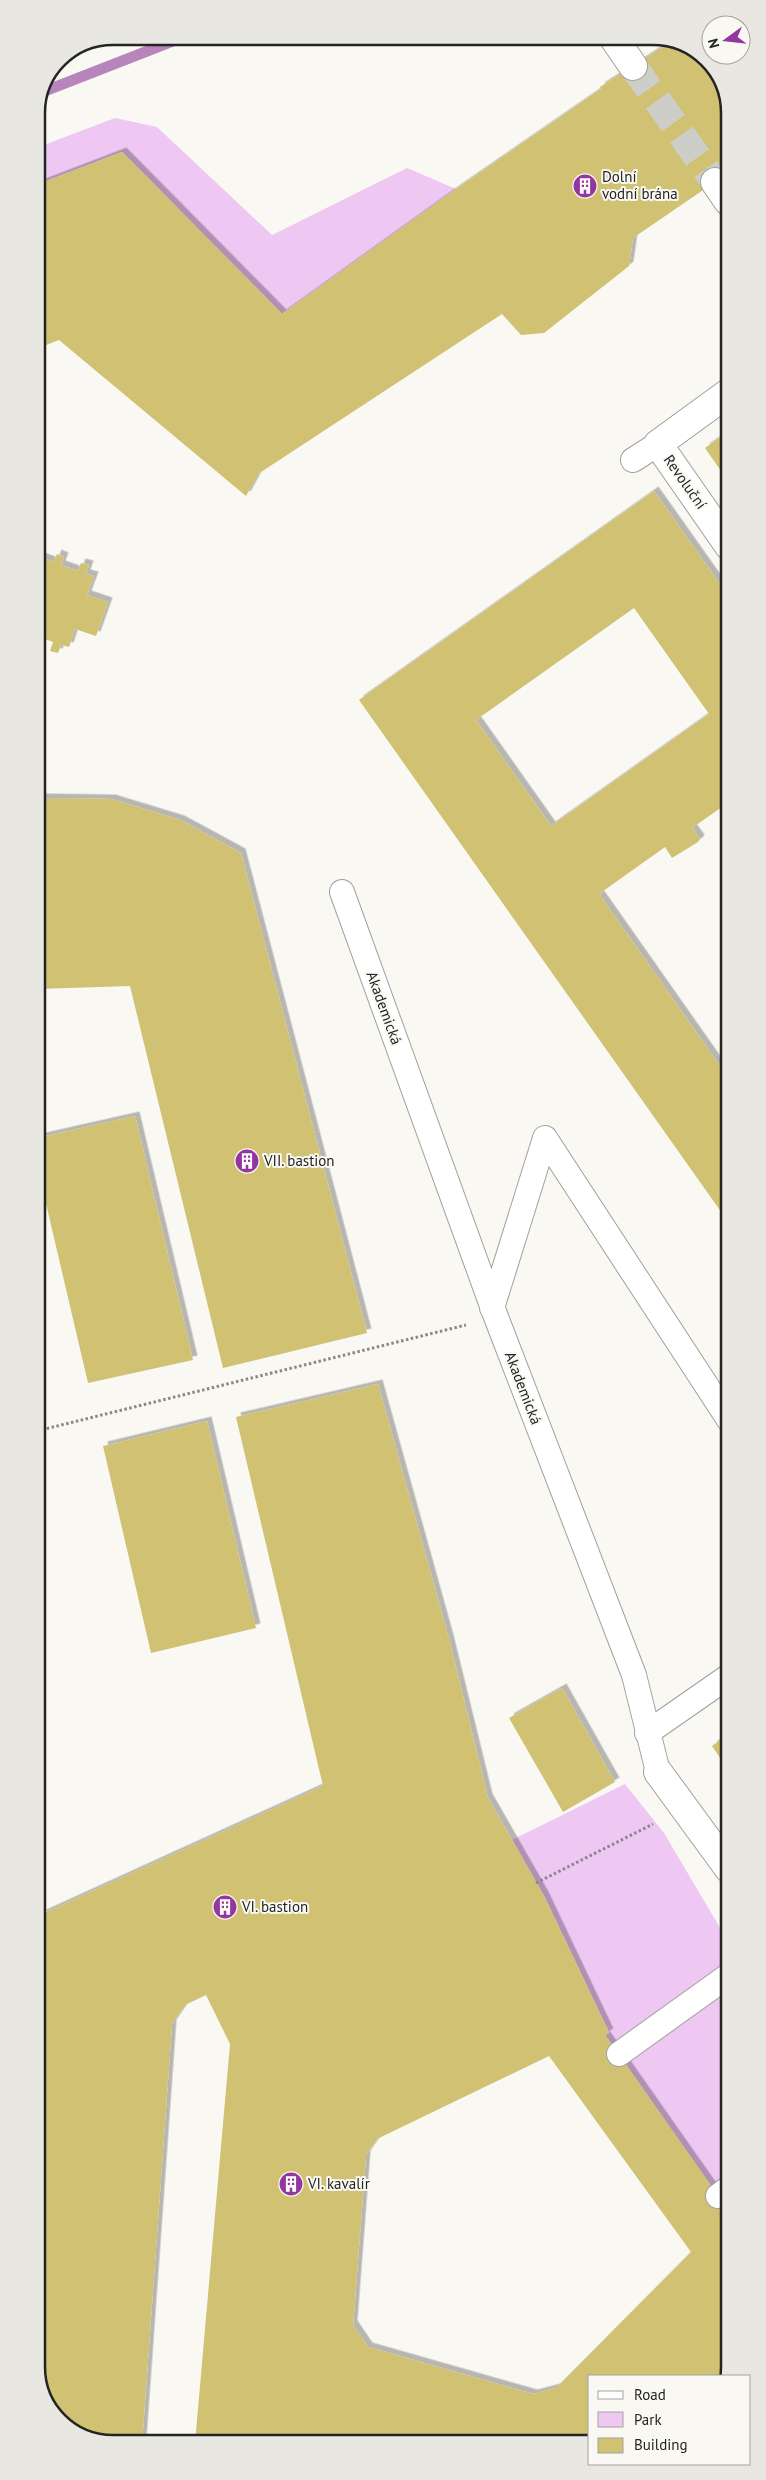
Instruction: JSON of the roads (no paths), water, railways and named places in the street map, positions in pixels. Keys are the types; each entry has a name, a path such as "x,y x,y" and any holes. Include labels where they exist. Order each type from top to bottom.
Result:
{"street":[{"path":"619,45 633,66"},
{"path":"658,444 721,398"},
{"name":"Revoluční","path":"658,444 721,536"},
{"name":"Akademická","path":"658,1772 721,1858"}],"lane":[{"path":"633,460 658,444"},
{"name":"Akademická","path":"342,892 494,1313 634,1675 658,1772"},
{"path":"494,1313 545,1138 721,1408"},
{"path":"647,1733 721,1682"},
{"path":"619,2054 721,1981"}],"waterway":[{"path":"49,89 163,45"}],"tunnel":[{"path":"633,66 715,182"}],"place":[{"name":"Dolní vodní brána","path":"585,186"},
{"name":"VII. bastion","path":"247,1161"},
{"name":"VI. bastion","path":"225,1907"},
{"name":"VI. kavalír","path":"291,2184"}]}
